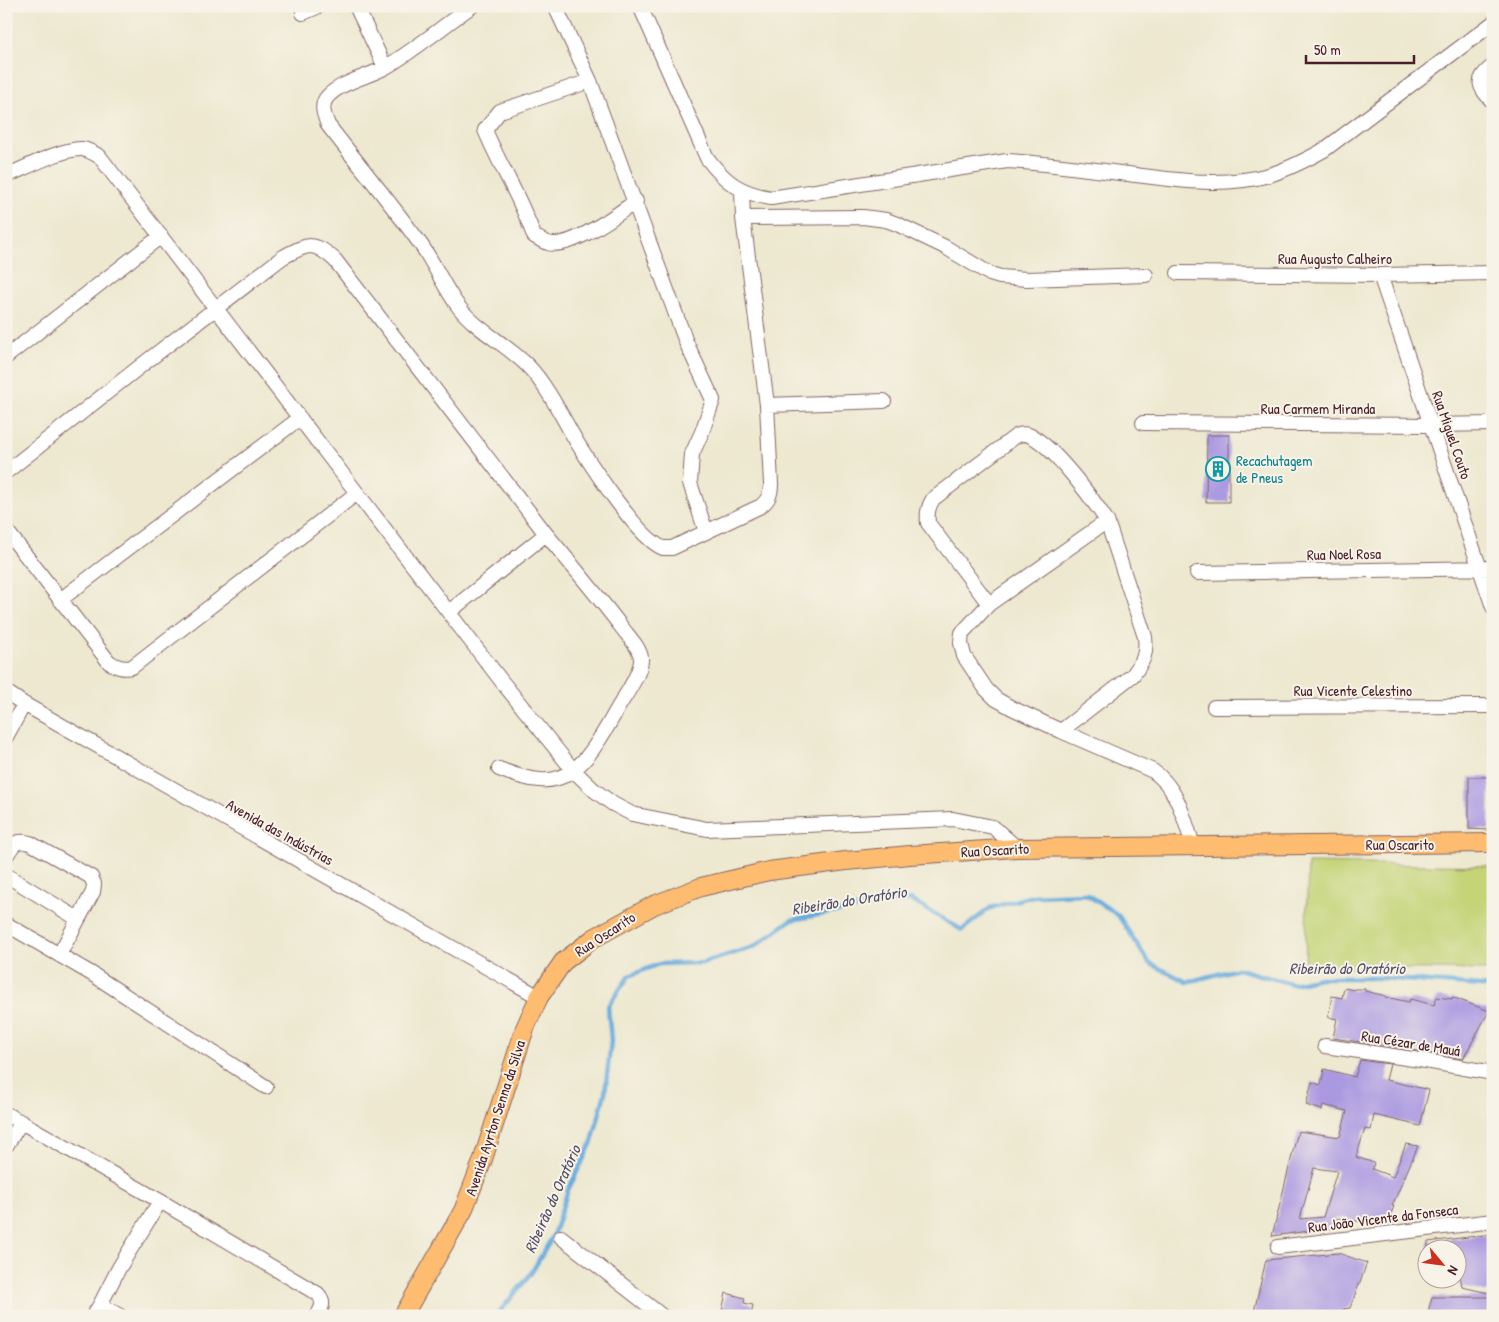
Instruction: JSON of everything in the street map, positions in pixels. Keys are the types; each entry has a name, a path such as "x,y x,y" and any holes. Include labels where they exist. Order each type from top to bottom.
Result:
{"main road":[{"name":"Rua Oscarito","path":"539,997 563,962 594,938 654,905 701,887 769,870 846,861 1017,848 1493,843"},
{"name":"Avenida Ayrton Senna da Silva","path":"403,1316 463,1211 482,1162 525,1028 539,997"}],"street":[{"path":"303,14 319,6"},
{"path":"356,6 385,68"},
{"path":"472,6 385,68 352,81 328,96 323,107 324,114 328,125 420,243 458,307 529,367 542,384 587,457 644,536 659,547 667,549 761,506 769,497 772,484 767,405 743,218 742,190"},
{"path":"555,6 590,81 636,201 686,342 712,400 702,432 692,454 690,483 706,532"},
{"path":"640,6 707,158 729,182 742,190 771,198 1007,161 1044,163 1186,181 1236,181 1268,175 1296,166 1324,150 1493,23"},
{"path":"1493,66 1485,72 1480,85 1481,89 1493,102"},
{"path":"590,81 500,111 485,130 496,157 525,212 534,236 549,244 563,242 596,230 636,201"},
{"path":"6,176 68,150 81,149 91,151 107,164 215,309 503,683 573,770 594,790 613,804 632,814 708,829 953,819 993,827 1017,848"},
{"path":"743,218 863,217 886,220 945,248 990,274 1000,277 1027,279 1146,274"},
{"path":"6,357 161,236"},
{"path":"6,472 283,257 303,246 310,245 324,250 341,268 546,534 601,600 636,646 641,657 640,667 633,682 592,752 573,770 553,779 542,781 524,778 499,770"},
{"name":"Rua Augusto Calheiro","path":"1178,273 1493,273"},
{"name":"Rua Miguel Couto","path":"1380,274 1431,425 1486,568 1493,606"},
{"path":"767,405 884,401"},
{"path":"60,600 300,418"},
{"name":"Rua Carmem Miranda","path":"1143,423 1493,424"},
{"path":"988,604 928,523 928,508 933,499 1016,436 1022,434 1029,435 1039,440 1059,460 1099,508 1106,521 1146,637 1147,651 1142,664 1133,675 1061,731"},
{"path":"6,530 109,662 120,667 132,667 357,493"},
{"path":"1106,521 988,604 962,633 961,643 964,656 986,689 996,698 1061,731 1163,778 1170,787 1184,816 1193,845"},
{"path":"449,612 546,534"},
{"name":"Rua Noel Rosa","path":"1197,573 1486,568"},
{"name":"Avenida das Indústrias","path":"6,692 539,997"},
{"path":"6,737 24,704"},
{"name":"Rua Vicente Celestino","path":"1214,708 1493,706"},
{"path":"6,856 14,843 21,841 30,843 91,877 94,884 93,892 59,955"},
{"path":"6,875 78,919"},
{"path":"6,924 92,974 266,1087"},
{"name":"Rua Cézar de Mauá","path":"1325,1046 1493,1073"},
{"path":"6,1114 160,1201 318,1294 322,1301 322,1307 317,1316"},
{"path":"6,1146 20,1122"},
{"path":"120,1316 97,1310 160,1201"},
{"name":"Rua João Vicente da Fonseca","path":"1278,1247 1493,1221"},
{"path":"561,1237 662,1316"}],"green space":[{"path":"1308,863 1493,866 1493,970 1305,967"}],"building":[{"name":"Recachutagem de Pneus","path":"1207,435 1229,435 1229,502 1206,502"},
{"path":"1469,777 1490,777 1489,830 1469,829"},
{"path":"1344,988 1354,990 1365,989 1365,991 1385,997 1409,1002 1410,999 1434,1005 1437,997 1452,999 1452,997 1489,1011 1463,1059 1333,1038 1337,1019 1328,1017 1332,996 1342,998"},
{"path":"1360,1060 1390,1064 1386,1080 1429,1090 1420,1126 1374,1115 1371,1130 1365,1129 1356,1157 1374,1163 1372,1169 1393,1177 1406,1144 1418,1146 1392,1206 1394,1206 1388,1221 1369,1224 1344,1218 1335,1219 1332,1228 1272,1236 1298,1131 1340,1137 1347,1111 1323,1105 1322,1110 1306,1105 1312,1082 1321,1085 1324,1069 1355,1077","holes":["1314,1168 1337,1171 1323,1217 1300,1219"]},
{"path":"1493,1234 1493,1294 1466,1288 1466,1240 1444,1240"},
{"path":"1338,1253 1367,1263 1350,1308 1344,1309 1343,1316 1253,1316 1266,1260"},
{"path":"726,1293 745,1298 744,1303 753,1305 751,1316 721,1316"},
{"path":"1432,1297 1493,1297 1493,1316 1427,1316"}],"waterway":[{"name":"Ribeirão do Oratório","path":"496,1316 530,1275 553,1236 568,1190 592,1142 605,1093 611,1041 608,1006 629,976 659,964 702,963 754,947 791,920 911,900 962,930 990,908 1033,896 1086,894 1118,915 1149,963 1187,982 1238,969 1293,984 1320,978 1381,978 1493,987"}],"place":[{"name":"Recachutagem de Pneus","path":"1218,469"}]}
